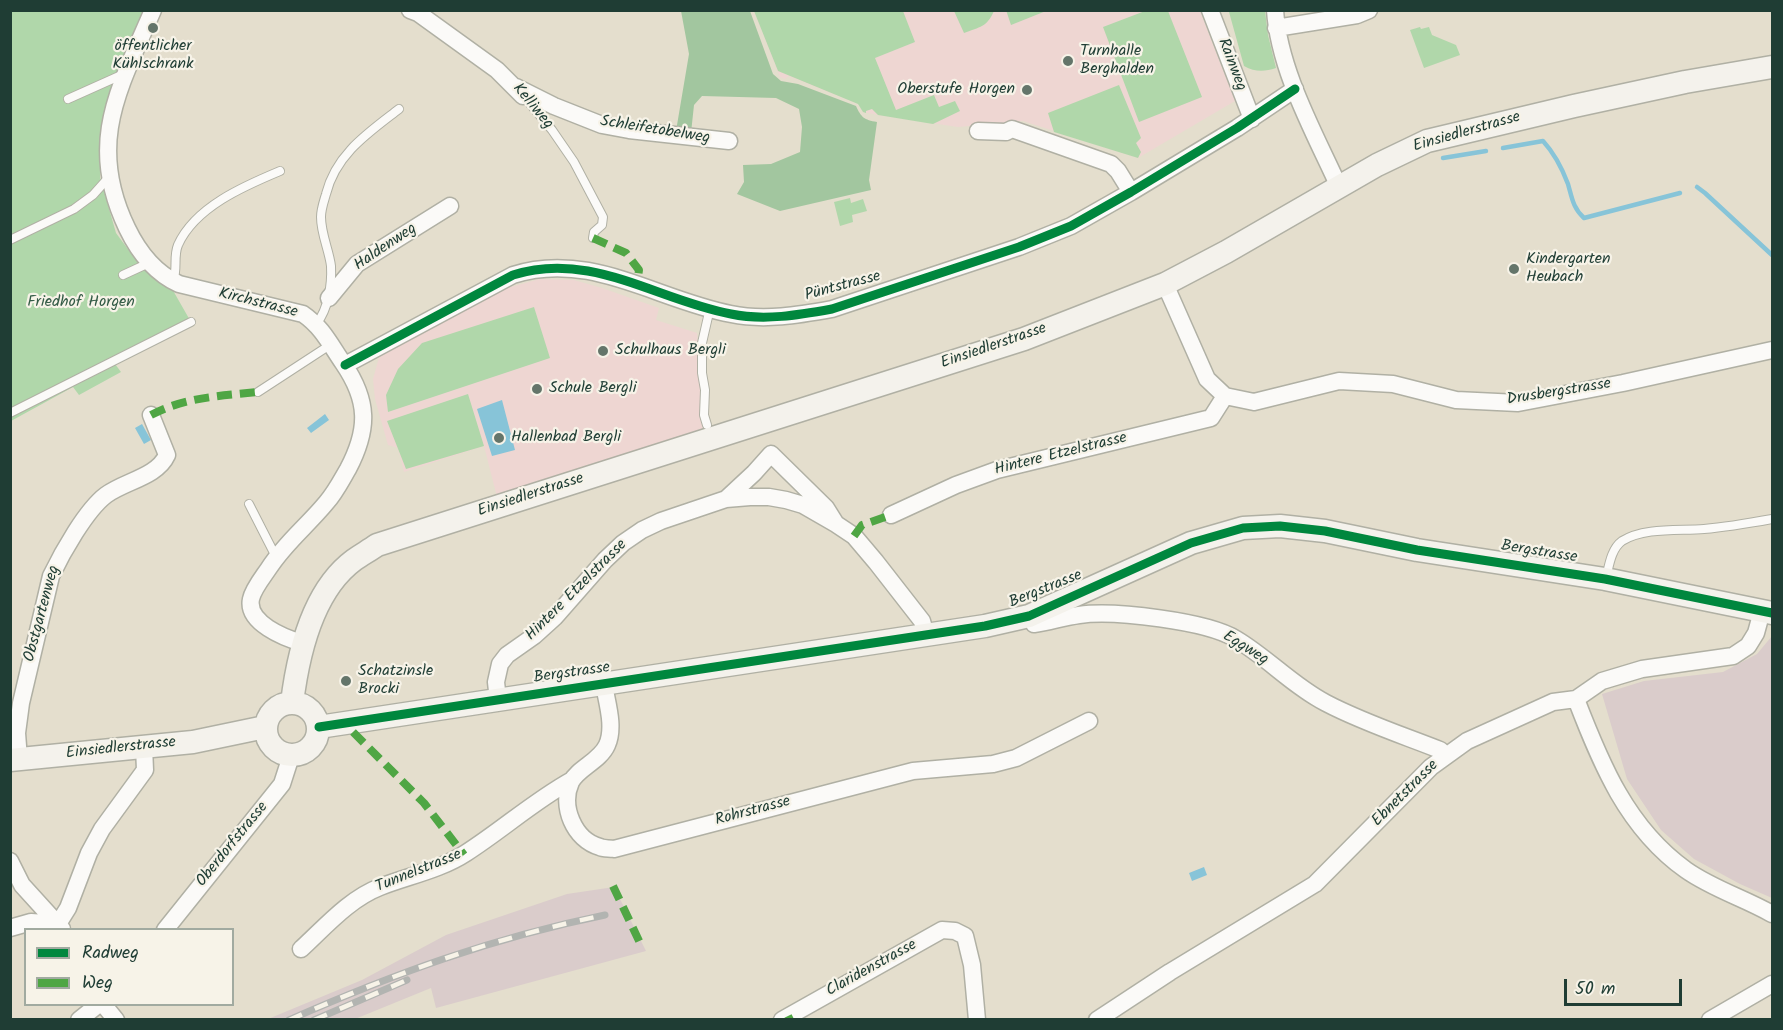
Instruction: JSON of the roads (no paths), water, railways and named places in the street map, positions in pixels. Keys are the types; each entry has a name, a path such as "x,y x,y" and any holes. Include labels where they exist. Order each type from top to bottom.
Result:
{"main road":[{"name":"Einsiedlerstrasse","path":"292,703 302,643 317,607 336,578 352,561 377,545 1024,339 1165,284 1236,247 1407,150 1445,136 1685,82 1773,67"},
{"name":"Bergstrasse","path":"318,727 985,626 1029,616 1191,543 1243,528 1280,526 1324,531 1417,550 1605,579 1767,612"},
{"path":"292,703 307,707 317,719 318,727 318,734 311,747 305,752 291,756 275,750 270,744 266,728 271,713 284,704 292,703"},
{"name":"Einsiedlerstrasse","path":"15,759 193,742 266,728"}],"street":[{"name":"Kirchstrasse","path":"153,10 126,73 113,109 107,136 110,176 120,214 135,246 149,263 173,281 216,294 303,314 317,323 356,384 362,404 364,418 359,448 336,491 278,555 251,599 251,608 259,620 272,632 302,643"},
{"name":"Rainweg","path":"1210,10 1252,119"},
{"path":"1275,10 1276,28 1295,89 1339,187"},
{"path":"1276,28 1356,15 1369,10"},
{"name":"Kelliweg","path":"416,11 498,70 521,93"},
{"name":"Püntstrasse","path":"345,365 513,275 530,269 565,267 591,271 731,315 760,317 804,314 832,309 1019,247 1071,226 1252,119 1295,89"},
{"name":"Schleifetobelweg","path":"521,93 602,125 729,141"},
{"path":"978,131 1006,132 1012,129 1111,164 1131,192"},
{"name":"Haldenweg","path":"328,298 357,264 450,206"},
{"path":"1165,284 1208,379 1225,396"},
{"name":"Drusbergstrasse","path":"1225,396 1254,402 1339,381 1393,384 1456,400 1518,403 1773,350"},
{"name":"Hintere Etzelstrasse","path":"891,515 956,485 997,470 1210,418 1225,396"},
{"name":"Obstgartenweg","path":"15,759 14,733 51,576 58,559 106,494 162,465 167,455 151,415"},
{"name":"Hintere Etzelstrasse","path":"726,499 754,473 771,453 826,508 836,524"},
{"name":"Hintere Etzelstrasse","path":"498,700 496,682 500,664 555,617 623,543 642,530 726,499 769,497 803,505 836,524"},
{"path":"836,524 854,536 876,562 922,621 926,634"},
{"name":"Ebnetstrasse","path":"1097,1020 1170,972 1315,884 1431,767 1467,741 1553,702 1576,699 1602,681 1642,669 1733,656 1748,646 1767,612"},
{"name":"Eggweg","path":"1029,616 1034,624 1081,614 1108,615 1175,621 1216,631 1234,638 1308,693 1327,704 1440,750 1446,755"},
{"path":"572,780 600,756 607,745 610,721 604,685"},
{"path":"1576,699 1616,792 1646,834 1687,871 1773,914"},
{"name":"Rohrstrasse","path":"572,780 567,807 573,824 582,837 599,847 614,849 913,771 993,764 1016,758 1089,722"},
{"path":"60,927 88,853 102,829 145,770 144,747"},
{"name":"Oberdorfstrasse","path":"167,928 282,784 291,756"},
{"name":"Tunnelstrasse","path":"301,950 354,901 379,887 418,875 464,855 549,792 572,780"},
{"path":"10,861 22,885 60,927"},
{"path":"10,928 31,922 60,927"},
{"name":"Claridenstrasse","path":"782,1020 942,930 955,931 965,936 972,965 977,1020"},
{"path":"1710,1020 1773,984"},
{"path":"80,1020 100,1006"},
{"path":"102,1006 116,1020"}],"lane":[{"path":"68,99 126,73"},
{"name":"Kelliweg","path":"521,93 552,130 574,162 603,217 602,225 594,232 593,238"},
{"path":"317,323 328,298 331,267 321,215 329,182 350,149 399,109"},
{"path":"173,281 176,274 174,256 179,243 200,218 226,196 280,171"},
{"path":"10,240 74,209 93,195 110,176"},
{"path":"123,275 149,263"},
{"path":"707,425 704,415 702,343 710,308"},
{"path":"10,413 191,322"},
{"path":"258,392 330,345"},
{"path":"249,504 273,551 278,555"},
{"path":"1605,579 1612,553 1620,542 1630,537 1668,528 1701,529 1773,519"}],"water":[{"name":"Hallenbad Bergli","path":"502,400 515,450 492,456 477,409"},
{"path":"325,414 329,420 311,433 307,428"},
{"path":"142,424 151,440 144,444 135,428"},
{"path":"1204,867 1207,875 1192,881 1189,873"}],"waterway":[{"path":"1503,148 1543,141 1560,167 1575,207 1584,218 1680,193"},
{"path":"1443,158 1486,151"},
{"path":"1697,187 1772,255"}],"railway":[{"path":"289,1020 366,987 483,946 605,915"},
{"path":"314,1020 407,980"}],"place":[{"name":"öffentlicher Kühlschrank","path":"153,28"},
{"name":"Turnhalle Berghalden","path":"1068,61"},
{"name":"Oberstufe Horgen","path":"1027,90"},
{"name":"Kindergarten Heubach","path":"1514,269"},
{"name":"Schulhaus Bergli","path":"603,351"},
{"name":"Schule Bergli","path":"537,389"},
{"name":"Hallenbad Bergli","path":"499,438"},
{"name":"Schatzinsle Brocki","path":"346,681"}],"park label":[{"name":"Friedhof Horgen","path":"81,303"}]}
